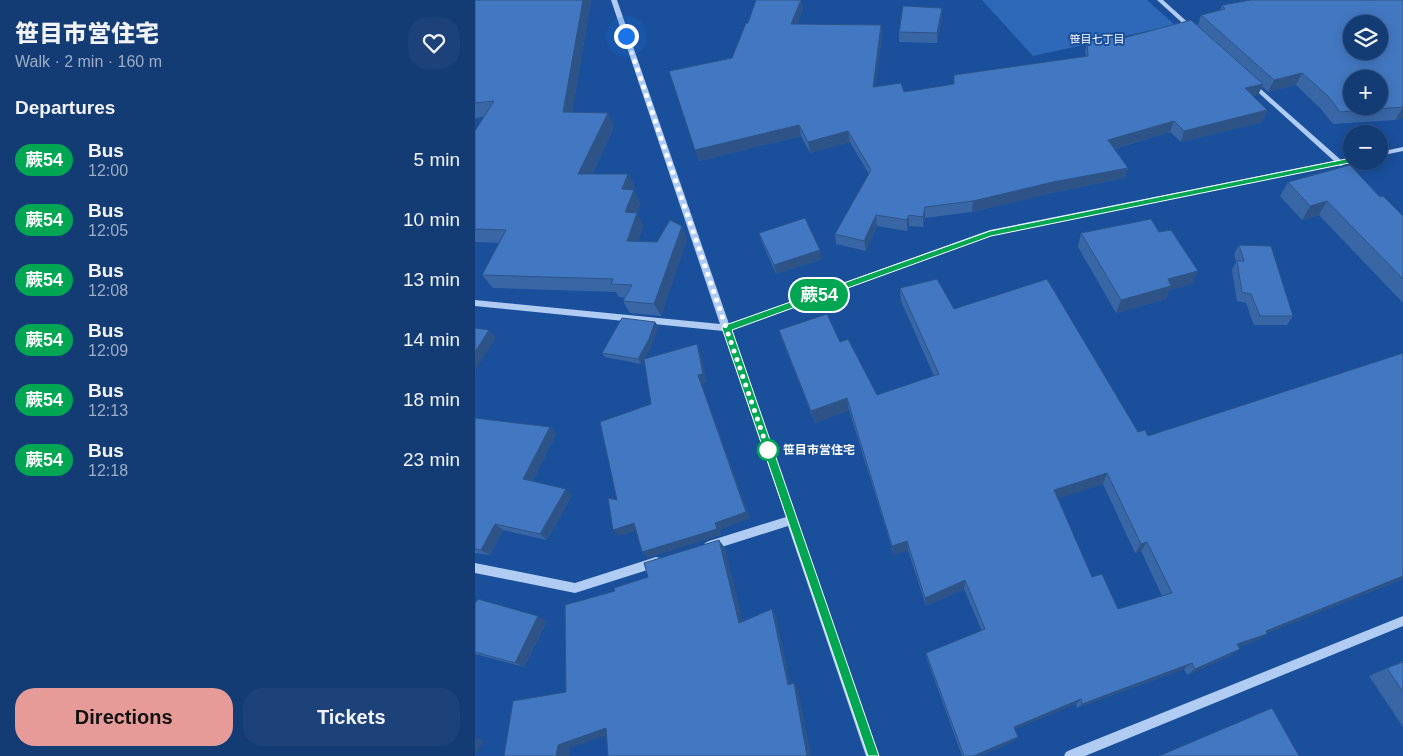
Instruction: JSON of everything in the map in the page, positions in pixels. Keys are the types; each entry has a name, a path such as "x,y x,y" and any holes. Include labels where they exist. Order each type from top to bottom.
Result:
{"street":[{"path":"614,0 872,756"},
{"path":"1160,0 1196,33"},
{"path":"1246,78 1343,166"},
{"path":"1388,152 1403,149"},
{"path":"475,303 727,328 990,234 1343,162"},
{"path":"698,549 792,520"},
{"path":"475,568 575,588 669,558"},
{"path":"1070,756 1403,621"}],"shaded area":[{"path":"982,0 1147,0 1175,25 1033,56"}],"building":[{"path":"475,0 583,0 563,112 608,113 578,174 628,174 622,189 634,190 625,212 637,213 627,241 657,242 670,220 682,226 654,304 623,301 632,285 611,284 613,279 482,275 506,230 475,229 475,131 494,101 475,103"},
{"path":"756,0 801,0 791,24 881,25 873,87 901,83 904,92 954,84 954,75 1088,56 1087,41 1111,35 1116,40 1191,20 1263,84 1245,88 1267,110 1184,131 1174,121 1108,140 1128,168 1053,182 973,201 925,207 923,217 909,215 907,220 876,215 864,241 835,234 871,170 848,131 808,142 799,125 695,150 669,71 732,58"},
{"path":"1251,0 1403,0 1403,107 1388,108 1388,70 1343,70 1343,112 1340,112 1328,96 1302,73 1274,80 1201,15 1225,9 1222,5"},
{"path":"903,6 942,8 937,33 899,32"},
{"path":"1343,167 1343,170 1355,170 1380,197 1383,196 1403,216 1403,279 1327,201 1310,206 1288,182"},
{"path":"805,218 820,250 774,265 759,233"},
{"path":"1151,219 1159,232 1171,230 1198,271 1168,279 1171,286 1121,300 1081,233"},
{"path":"1239,245 1271,246 1293,316 1260,316 1251,294 1242,292 1237,261 1244,261"},
{"path":"937,279 954,309 1047,279 1138,432 1145,430 1148,436 1403,353 1403,576 1266,631 1267,634 1237,644 1240,649 1195,669 1192,663 1082,704 1081,699 1014,727 1018,737 973,756 964,756 926,653 985,629 965,580 925,598 907,541 892,546 847,398 811,411 779,330 827,314 840,342 848,339 877,395 939,374 900,288","holes":["1107,473 1141,544 1147,542 1172,593 1118,609 1102,574 1092,577 1054,490"]},
{"path":"622,318 655,322 649,339 638,359 602,353"},
{"path":"475,328 489,330 475,352"},
{"path":"697,344 703,374 698,375 746,512 715,523 717,529 642,552 634,523 613,530 608,498 617,500 600,422 651,404 644,359"},
{"path":"475,418 550,427 523,479 566,489 540,534 495,524 481,550 475,549"},
{"path":"719,540 739,623 772,609 788,685 794,683 807,756 608,756 606,728 558,745 556,756 504,756 513,701 566,692 565,605 615,591 614,588 648,577 644,563"},
{"path":"478,599 538,616 515,663 475,652 475,602"},
{"path":"1403,662 1403,692 1387,668"},
{"path":"1272,708 1299,756 1159,756"}],"bus line":[{"name":"蕨54","path":"872,756 727,328 990,234 1343,162"}],"place":[{"name":"笹目市営住宅","path":"768,450"}],"district":[{"name":"笹目七丁目","path":"1097,39"}],"route":[{"path":"626,36 768,450"}]}
